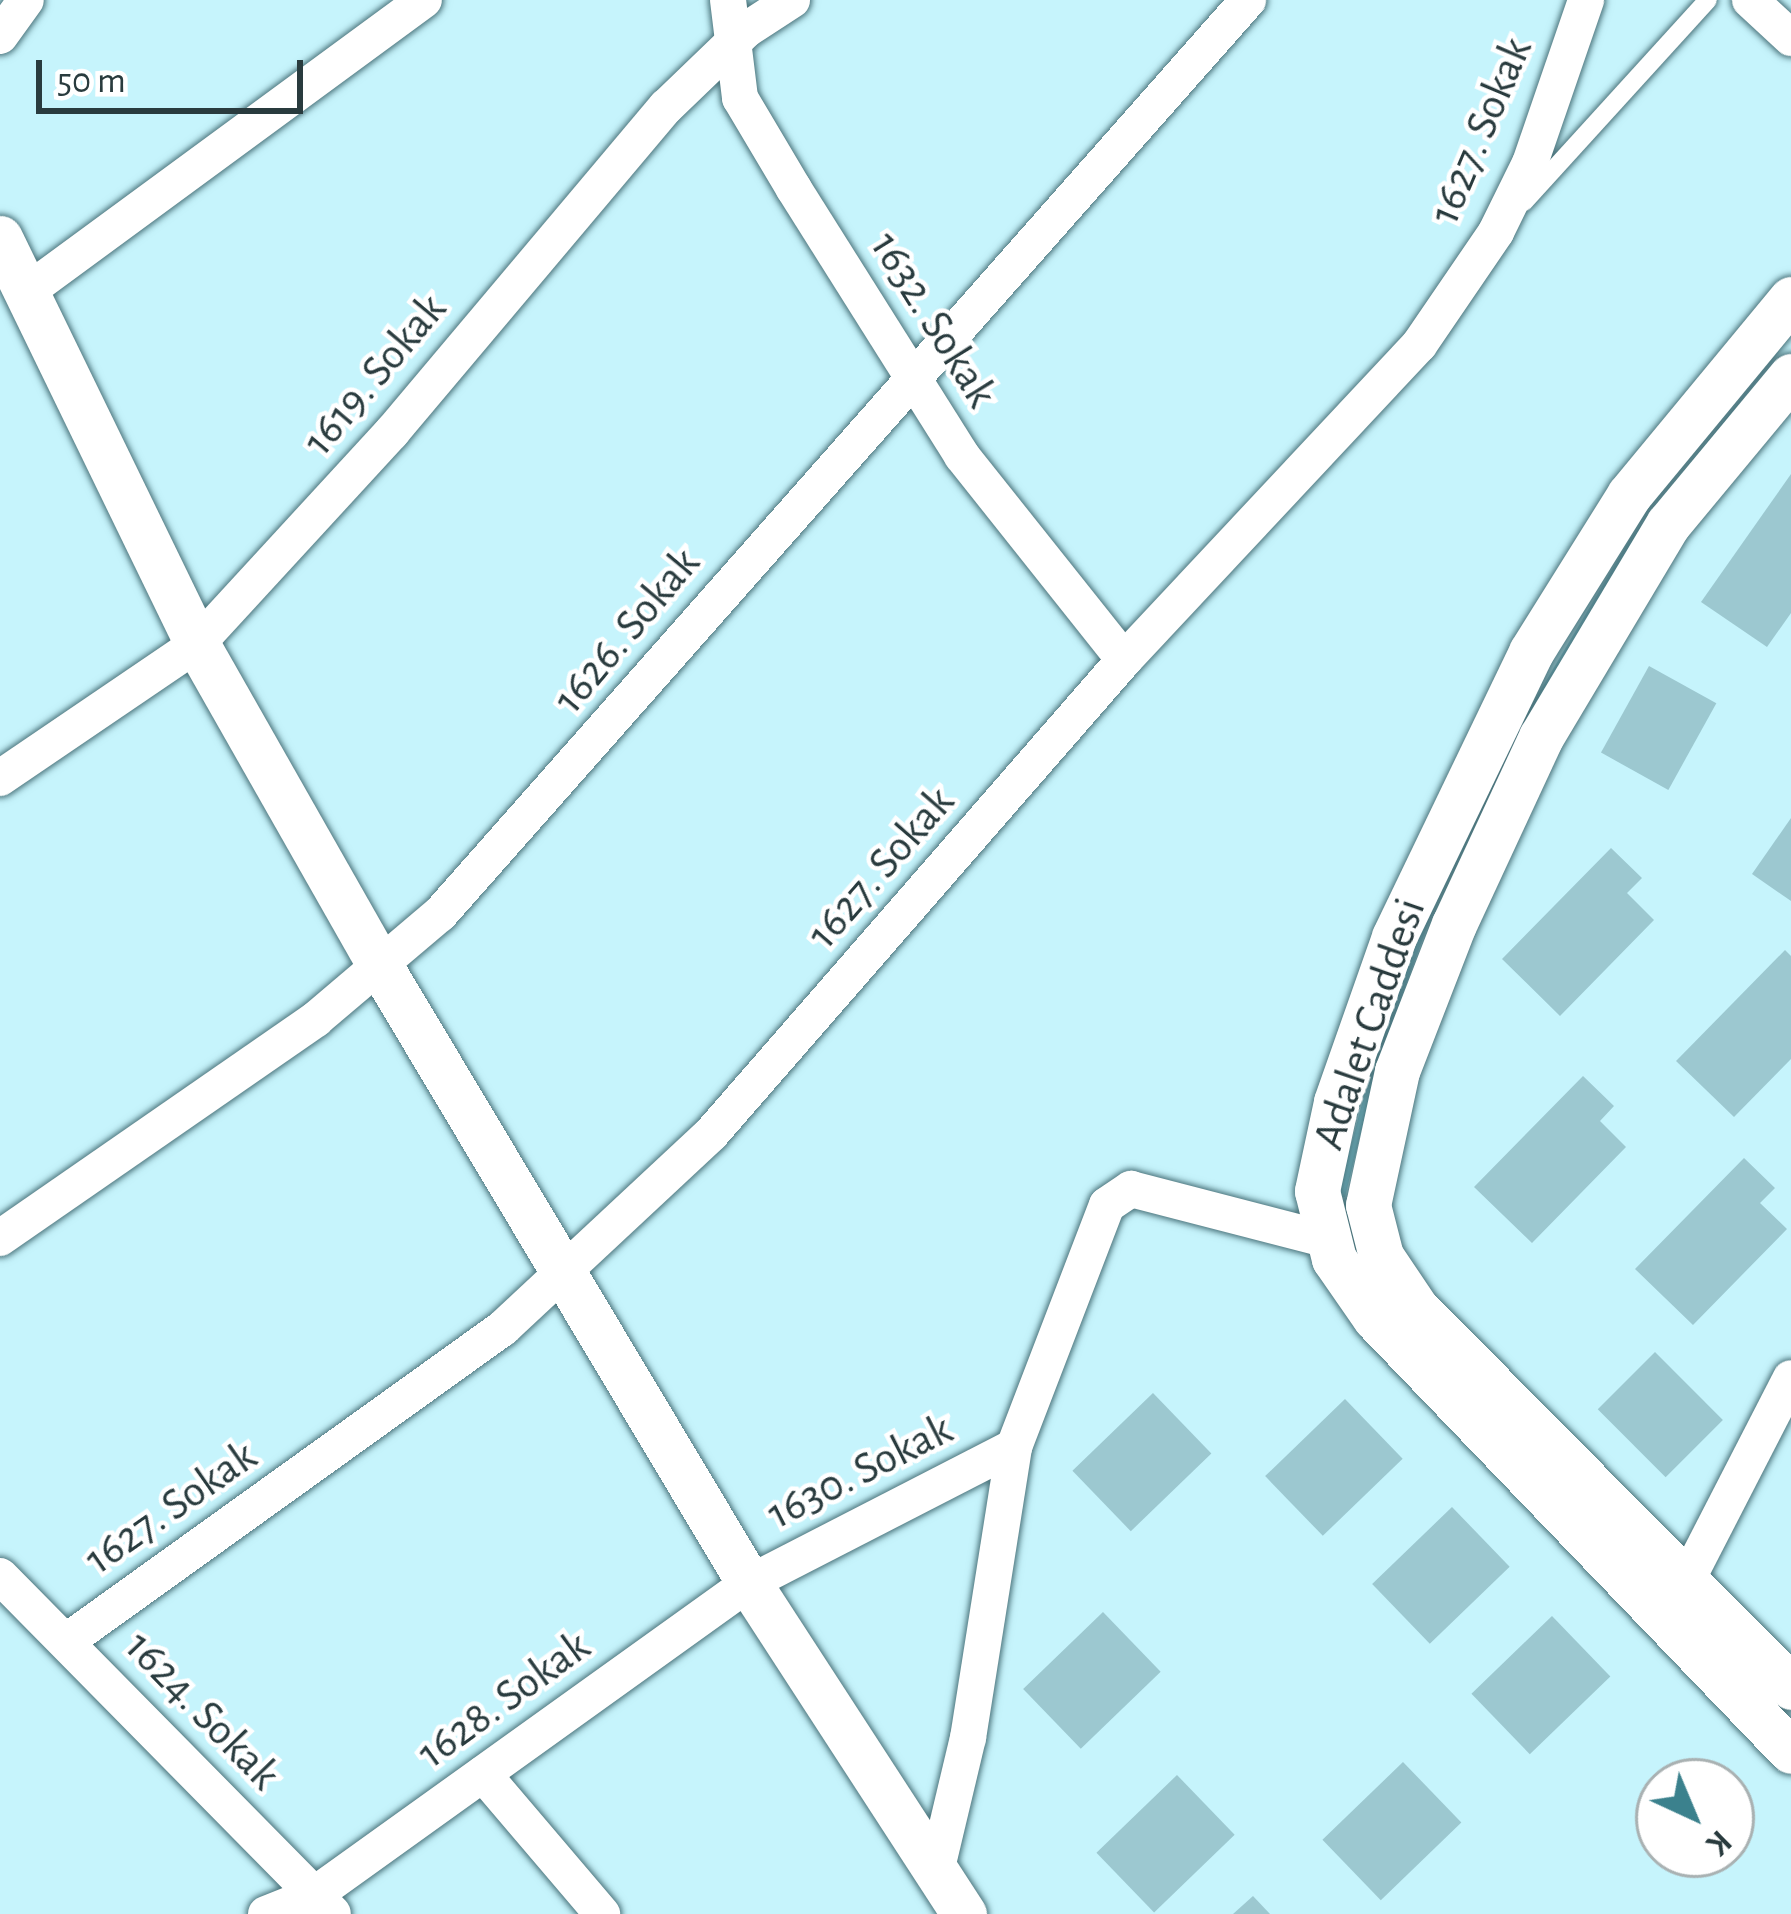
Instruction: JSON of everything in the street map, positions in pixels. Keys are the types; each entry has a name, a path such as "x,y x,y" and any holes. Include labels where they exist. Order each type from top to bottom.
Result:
{"street":[{"path":"0,36 26,0"},
{"path":"29,290 424,0"},
{"name":"1632. Sokak","path":"728,0 740,98 910,375 1012,526 1124,660"},
{"name":"1619. Sokak","path":"0,778 196,644 392,432 615,162 730,44 792,0"},
{"name":"1626. Sokak","path":"0,1238 382,969 500,853 910,375 1248,0"},
{"name":"1627. Sokak","path":"68,1641 430,1384 568,1273 711,1134 1124,660 1419,345 1496,232 1530,163 1586,0"},
{"path":"1750,0 1791,38"},
{"path":"0,238 196,644 382,969 568,1273 749,1583 950,1900"},
{"name":"Adalet Caddesi","path":"1791,298 1580,565 1452,807 1394,937 1336,1102 1317,1191 1325,1239 1389,1334 1791,1751"},
{"path":"1791,376 1668,524 1541,737 1454,924 1397,1071 1370,1174 1372,1235 1416,1308 1791,1688"},
{"path":"950,1900 968,1738 1014,1447 1107,1205 1131,1189 1325,1239"},
{"path":"1686,1582 1791,1378"},
{"name":"1630. Sokak","path":"749,1583 1014,1447"},
{"name":"1624. Sokak","path":"0,1576 324,1905"},
{"name":"1628. Sokak","path":"266,1914 324,1905 483,1774 749,1583"},
{"path":"483,1774 602,1914"}],"lane":[{"path":"1496,232 1708,0"}],"shaded area":[{"path":"1791,336 1638,534 1519,733 1435,905 1379,1059 1345,1197 1337,1198 1372,1066 1405,973 1429,909 1504,752 1630,539"}],"building":[{"path":"1791,474 1791,613 1767,647 1701,602"},
{"path":"1649,666 1716,703 1668,790 1601,753"},
{"path":"1791,818 1791,901 1752,874"},
{"path":"1611,848 1642,878 1627,893 1654,920 1560,1016 1502,959"},
{"path":"1785,950 1791,956 1791,1059 1734,1117 1676,1061"},
{"path":"1583,1076 1614,1106 1600,1121 1626,1147 1532,1243 1474,1187"},
{"path":"1744,1158 1775,1188 1760,1203 1787,1229 1693,1325 1635,1269"},
{"path":"1655,1352 1723,1420 1666,1477 1598,1409"},
{"path":"1153,1393 1211,1453 1131,1531 1072,1471"},
{"path":"1345,1399 1403,1459 1323,1536 1265,1476"},
{"path":"1452,1507 1510,1567 1430,1644 1372,1584"},
{"path":"1103,1612 1161,1672 1081,1749 1023,1689"},
{"path":"1552,1616 1610,1676 1530,1754 1471,1694"},
{"path":"1403,1762 1461,1822 1381,1900 1322,1840"},
{"path":"1177,1775 1235,1835 1154,1913 1096,1853"},
{"path":"1253,1896 1270,1914 1233,1914"}]}
